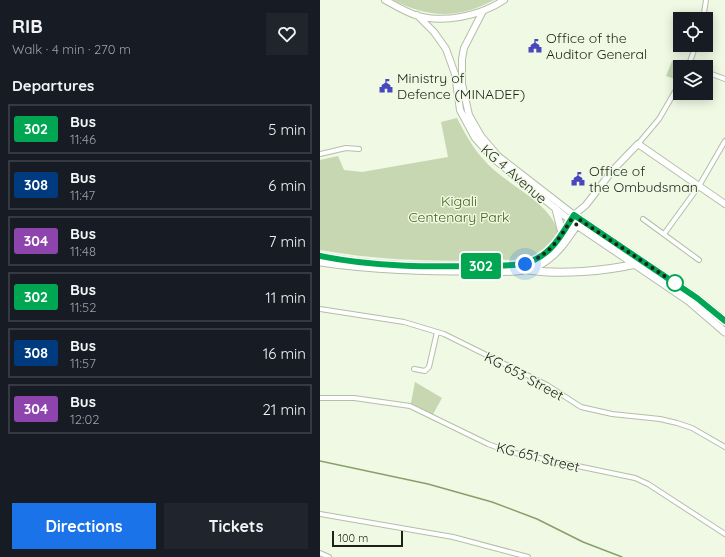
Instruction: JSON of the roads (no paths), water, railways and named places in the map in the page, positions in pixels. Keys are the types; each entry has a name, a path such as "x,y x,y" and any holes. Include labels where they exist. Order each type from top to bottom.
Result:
{"main road":[{"path":"385,0 416,16 442,18 463,16 483,11 504,0"},
{"name":"KG 4 Avenue","path":"483,11 464,48 462,59 462,84 466,107 473,124 490,147 526,181 556,209 575,220"},
{"name":"KG 4 Avenue","path":"416,16 434,32 446,50 455,74 458,103 466,123 475,138 495,160 526,181 575,220"},
{"path":"523,270 538,266 552,256 575,220 612,171 638,144 725,204"},
{"path":"556,209 562,233"},
{"path":"320,256 386,264 525,264 545,254 551,249 562,233 575,220"},
{"path":"575,220 689,301 725,332"},
{"path":"575,220 697,298 725,321"},
{"path":"320,262 392,270 523,270 557,272 616,269 636,264"}],"street":[{"path":"704,12 706,0"},
{"path":"713,75 725,79"},
{"path":"638,144 659,119 673,95"},
{"path":"664,234 699,186 725,141"},
{"path":"320,154 346,148 359,149"},
{"path":"643,219 699,260"},
{"name":"KG 653 Street","path":"320,309 404,322 437,332 547,385 581,407 612,414 660,418 692,428 725,447"},
{"path":"414,369 425,371 429,367 437,332"},
{"name":"KG 651 Street","path":"320,398 354,398 410,406 488,444 510,452 635,478 648,484 725,534"},
{"path":"320,514 453,537 528,557"},
{"path":"320,553 329,557"}],"waterway":[{"path":"320,461 428,484 492,502 537,519 583,542 622,557"}],"place":[{"name":"Office of the Auditor General","path":"535,46"},
{"name":"Ministry of Defence (MINADEF)","path":"386,86"},
{"name":"Office of the Ombudsman","path":"578,179"}],"park label":[{"name":"Kigali Centenary Park","path":"459,210"}]}
